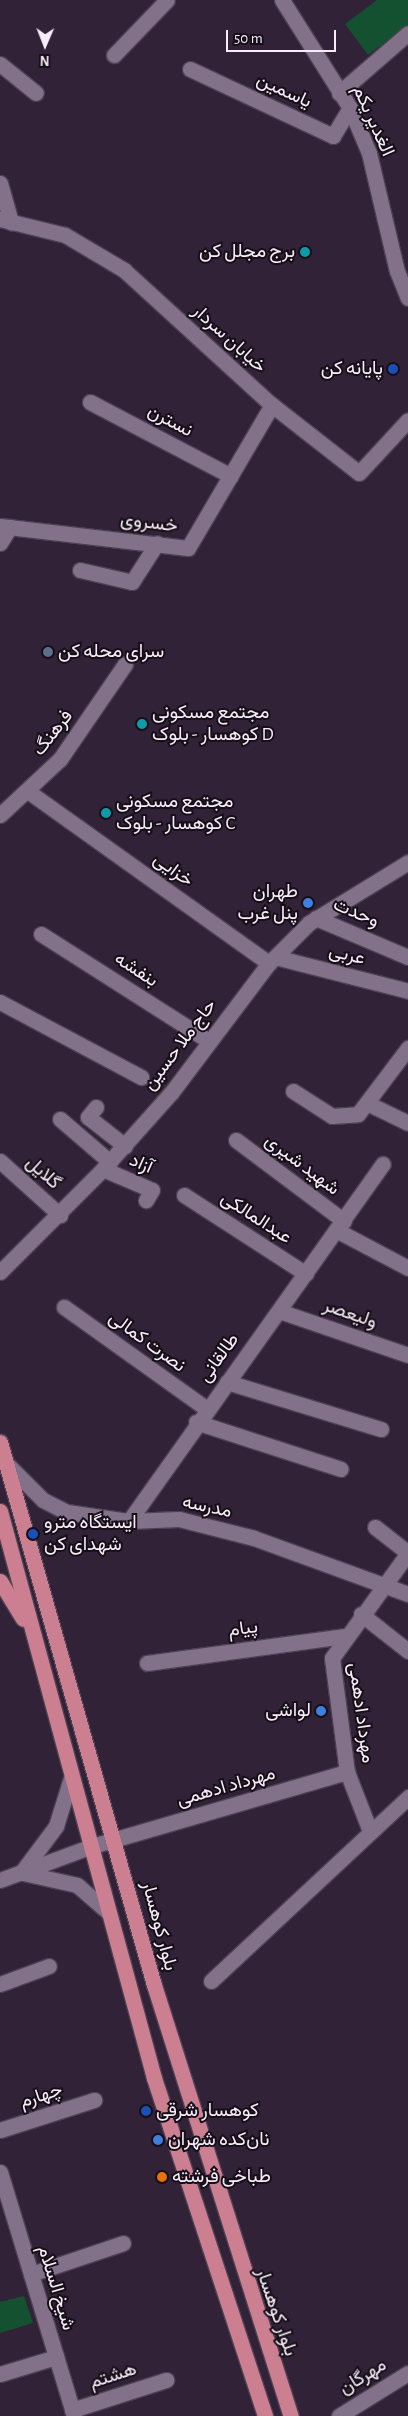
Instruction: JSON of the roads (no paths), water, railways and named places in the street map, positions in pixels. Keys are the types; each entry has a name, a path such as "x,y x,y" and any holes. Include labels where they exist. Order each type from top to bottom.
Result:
{"main road":[{"name":"بلوار کوهسار","path":"0,1442 116,1840 154,1985 222,2210 291,2416"},
{"path":"0,1511 3,1536 92,1846 108,1912 199,2227 265,2416"},
{"path":"3,1536 28,1533"},
{"path":"0,1581 33,1637"}],"street":[{"path":"114,55 167,0"},
{"name":"الغدیر یکم","path":"285,1 350,108 369,153 397,271 408,298"},
{"path":"339,92 408,33"},
{"path":"0,64 36,93"},
{"name":"یاسمین","path":"190,70 333,136 350,108"},
{"path":"0,182 6,221"},
{"name":"خیابان سردار","path":"6,221 65,235 124,270 272,405 359,473 408,420"},
{"name":"نسترن","path":"90,402 231,476"},
{"name":"خسروی","path":"5,526 188,548 272,405"},
{"path":"0,543 5,526"},
{"path":"80,570 132,582 157,544"},
{"name":"فرهنگ","path":"0,815 29,792 60,759 126,664"},
{"name":"خزایی","path":"29,792 272,960"},
{"name":"حاج ملا حسین","path":"0,1272 60,1215 125,1146 272,960 316,918 408,862"},
{"name":"وحدت","path":"316,918 408,957"},
{"name":"بنفشه","path":"42,934 209,1041"},
{"name":"عربی","path":"272,960 408,991"},
{"path":"0,1002 140,1077"},
{"path":"293,1092 344,1118 369,1104 408,1048"},
{"path":"369,1104 408,1122"},
{"path":"96,1107 88,1117 125,1146"},
{"path":"60,1119 107,1166"},
{"name":"شهید شیری","path":"236,1140 341,1226 408,1268"},
{"name":"گلایل","path":"0,1161 60,1215"},
{"path":"341,1226 383,1164"},
{"name":"آزاد","path":"107,1166 152,1190 146,1200"},
{"name":"عبدالمالکی","path":"184,1195 306,1274"},
{"name":"طالقانی","path":"129,1521 196,1422 341,1226"},
{"name":"نصرت کمالی","path":"64,1307 207,1409"},
{"name":"ولیعصر","path":"279,1311 408,1355"},
{"path":"227,1382 381,1429"},
{"path":"196,1422 341,1469"},
{"name":"مدرسه","path":"6,1463 43,1500 67,1512 129,1521 179,1520 226,1531 385,1584 408,1594"},
{"path":"375,1528 408,1553"},
{"name":"مهرداد ادهمی","path":"370,1831 348,1772 332,1658 345,1636 408,1553"},
{"path":"361,1614 408,1651"},
{"name":"پیام","path":"147,1662 345,1636"},
{"name":"مهرداد ادهمى","path":"0,1880 92,1846 348,1772"},
{"path":"72,1778 56,1826 21,1873 77,1885 108,1912"},
{"path":"211,1982 408,1797"},
{"path":"0,1984 49,1966"},
{"name":"چهارم","path":"0,2130 94,2100"},
{"name":"شیخ السلام","path":"0,2172 6,2215 31,2274 73,2413"},
{"path":"31,2274 123,2243"},
{"path":"0,2374 56,2357"},
{"name":"مهرگان","path":"339,2416 408,2373"},
{"name":"هشتم","path":"73,2413 166,2380"}],"place":[{"name":"برج مجلل کن","path":"305,252"},
{"name":"پایانه کن","path":"393,369"},
{"name":"سرای محله کن","path":"48,652"},
{"name":"مجتمع مسکونی کوهسار - بلوک D","path":"142,724"},
{"name":"مجتمع مسکونی کوهسار - بلوک C","path":"106,813"},
{"name":"طهران پنل غرب","path":"308,903"},
{"name":"ایستگاه مترو شهدای کن","path":"33,1534"},
{"name":"لواشی","path":"321,1711"},
{"name":"کوهسار شرقی","path":"146,2111"},
{"name":"نان‌کده شهران","path":"158,2140"},
{"name":"طباخی فرشته","path":"162,2177"}]}
